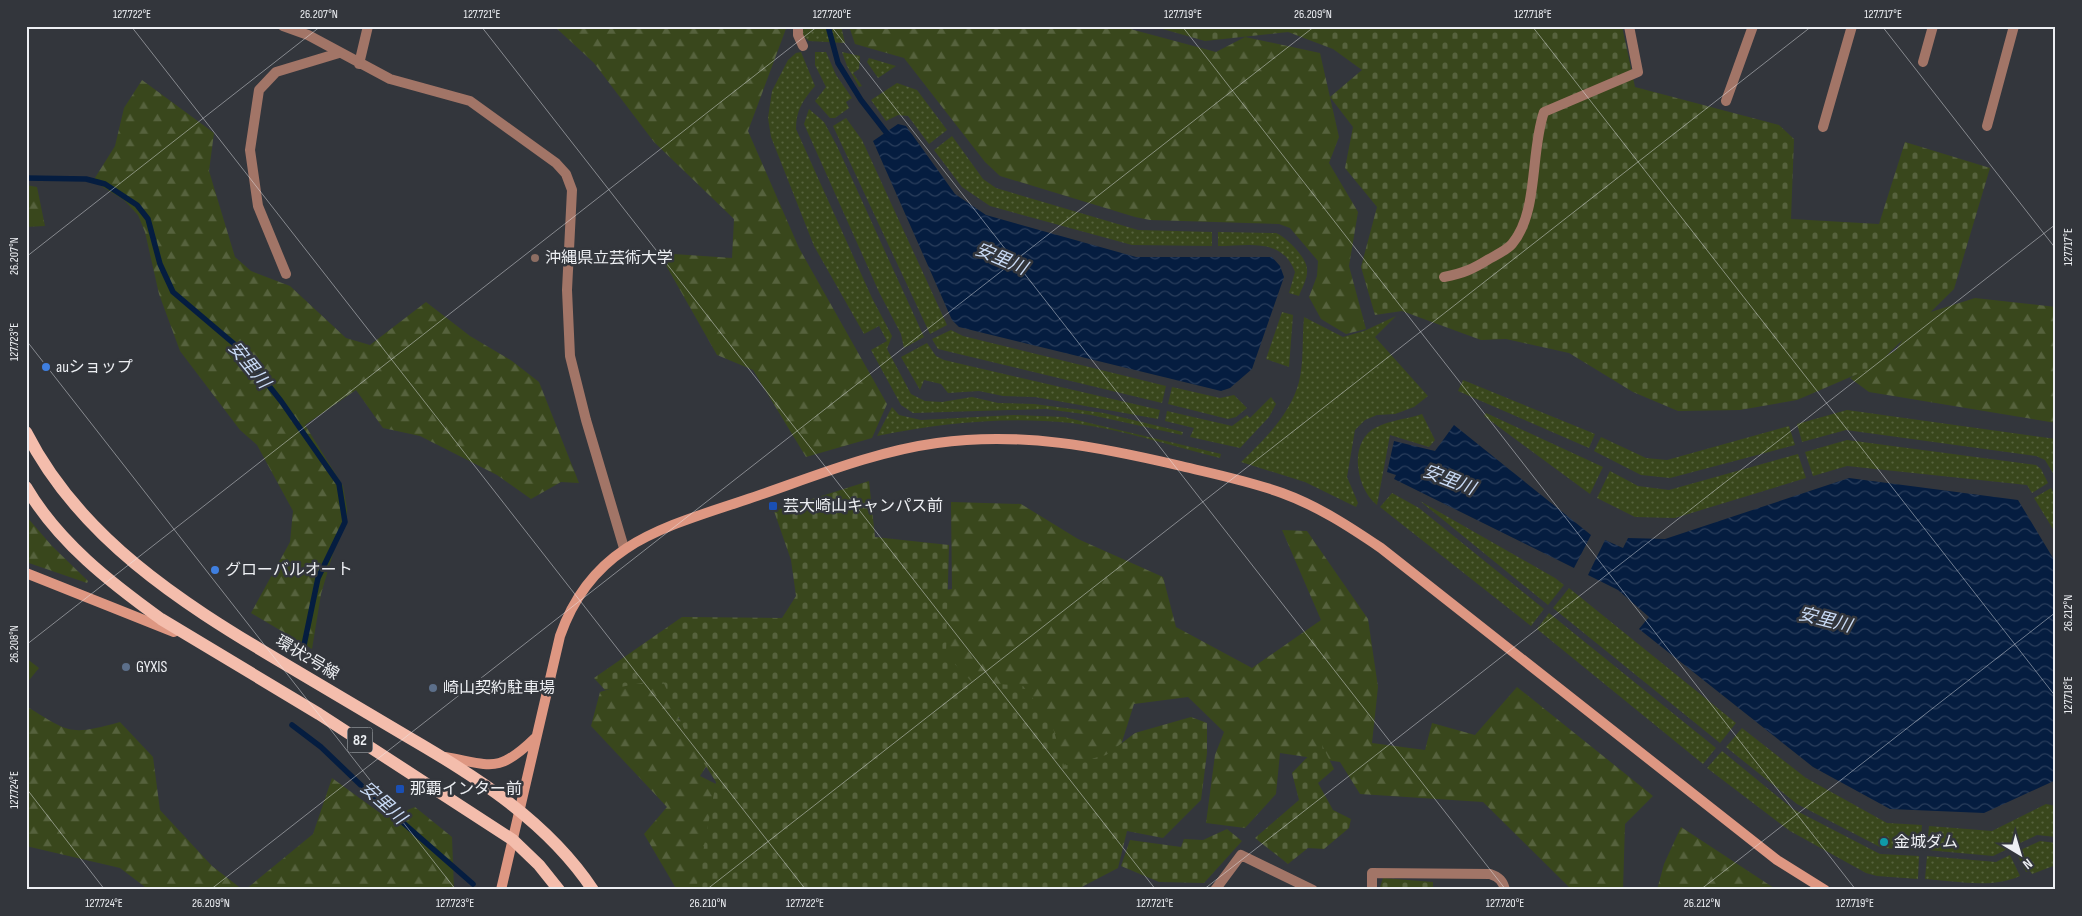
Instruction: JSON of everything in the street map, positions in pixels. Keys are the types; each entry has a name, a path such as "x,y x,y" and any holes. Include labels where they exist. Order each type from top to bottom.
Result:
{"main road":[{"name":"環状2号線","path":"26,434 54,479 84,515 117,548 164,587 231,632 442,757 520,811 569,858 592,890"},
{"name":"82","path":"26,487 50,521 93,566 139,604 319,714 513,840 539,865 559,890"}],"street":[{"path":"283,26 308,35 358,64 390,79 470,100 556,163 566,174 572,190 567,290 570,356 586,420 624,548"},
{"path":"358,64 368,26"},
{"path":"798,26 798,36 803,46"},
{"path":"1444,276 1467,272 1511,246 1520,230 1532,194 1536,147 1544,112 1638,72 1629,26"},
{"path":"1726,101 1753,26"},
{"path":"1823,127 1852,26"},
{"path":"1923,62 1933,26"},
{"path":"1987,126 2014,26"},
{"path":"286,274 258,206 250,150 259,90 276,72 339,53"},
{"path":"502,890 535,738 560,636 566,616 589,580 624,548 661,528 846,465 897,450 975,438 1043,439 1078,444 1253,484 1282,493 1316,508 1347,525 1381,548 1777,860 1810,883 1825,890"},
{"path":"26,573 204,645"},
{"path":"26,580 66,588"},
{"path":"442,757 490,765 501,764 513,758 535,738"},
{"path":"1215,890 1240,855 1313,890"},
{"path":"1372,890 1372,873 1490,874 1503,882 1505,890"}],"green space":[{"path":"554,26 787,26 748,131 799,248 887,404 872,438 806,457 753,370 717,355 659,253 732,258 734,219 654,142 594,63"},
{"path":"802,26 841,26 845,43 809,41 803,36"},
{"path":"849,26 1119,26 1216,52 1245,37 1320,53 1339,137 1329,163 1358,212 1349,266 1366,329 1346,334 1321,319 1309,297 1317,276 1318,261 1290,228 1279,224 1150,220 1000,176 985,162 904,58 855,44"},
{"path":"1152,26 1622,26 1635,87 1779,125 1794,139 1791,219 1879,224 1905,142 1990,168 1954,289 1876,366 1797,400 1740,410 1678,411 1633,392 1569,353 1506,339 1481,340 1402,311 1375,315 1361,267 1377,207 1345,168 1353,127 1330,97 1362,70 1333,49 1288,32 1205,41"},
{"path":"801,52 815,86 801,106 797,116 796,129 872,298 892,336 887,349 911,394 925,401 942,402 972,397 998,403 1034,404 1104,413 1183,432 1182,435 1091,415 1046,409 913,413 901,405 871,350 887,341 879,326 864,334 814,246 771,137 768,118 772,91 788,60 796,53"},
{"path":"815,52 826,52 836,75 852,98 846,102 849,108 835,118 830,118 815,101 826,87 815,65"},
{"path":"842,52 860,56 859,69 853,73 862,86 859,87 847,66"},
{"path":"869,58 896,66 878,78 867,62"},
{"path":"142,80 214,133 209,171 235,257 251,271 290,286 346,338 370,345 426,302 470,336 512,361 539,382 579,483 561,482 531,499 497,475 420,436 383,428 356,390 305,425 343,486 347,509 347,521 336,543 321,594 312,649 251,613 290,542 293,511 257,445 240,430 180,351 159,294 145,232 138,215 124,200 93,181 115,146 124,108"},
{"path":"897,83 917,90 947,130 929,144 908,116 898,115 886,121 871,100"},
{"path":"809,109 824,122 837,146 924,337 904,348 901,334 879,292 804,124"},
{"path":"846,118 862,140 947,325 930,334 833,126"},
{"path":"952,136 983,179 996,188 1138,230 1212,232 1212,246 1132,245 990,206 962,187 934,150"},
{"path":"26,185 37,187 45,226 26,227"},
{"path":"1218,232 1276,233 1285,239 1295,248 1306,264 1307,276 1299,296 1289,293 1295,272 1282,253 1273,248 1263,246 1218,246"},
{"path":"1975,298 2056,307 2056,423 1869,392 1850,378 1896,350 1918,316"},
{"path":"1282,312 1293,315 1289,367 1266,359"},
{"path":"1396,316 1375,337 1428,396 1414,407 1395,414 1377,415 1365,420 1355,430 1347,477 1358,503 1356,507 1305,482 1241,462 1283,416 1295,394 1302,366 1304,317 1343,337 1364,331"},
{"path":"951,330 963,336 1166,386 1162,403 938,349 932,339"},
{"path":"927,343 936,356 944,360 1160,410 1158,419 1035,397 1003,396 979,391 948,393 941,384 924,380 920,390 901,357"},
{"path":"1463,380 1595,434 1589,448 1458,391"},
{"path":"1172,387 1220,398 1234,395 1247,408 1236,417 1228,419 1168,404"},
{"path":"1271,397 1276,404 1269,417 1240,448 1190,437 1194,428 1165,421 1167,411 1232,426 1247,415 1250,418"},
{"path":"892,407 899,415 921,420 1014,415 1064,417 1221,454 1220,458 1108,429 1046,421 1022,420 950,424 877,436"},
{"path":"1847,410 2056,439 2056,478 2045,460 2036,456 1846,430 1802,442 1797,424"},
{"path":"1486,413 1603,467 1590,494 1484,416"},
{"path":"1422,414 1435,440 1429,447 1390,435 1377,505 1369,497 1360,476 1358,453 1362,442 1368,433 1377,427"},
{"path":"1789,426 1795,445 1670,478 1641,475 1594,451 1601,437 1646,458 1667,460"},
{"path":"1847,440 2036,465 2041,469 2048,483 2032,493 2027,485 1847,466 1813,476 1805,452"},
{"path":"1798,454 1806,478 1675,518 1635,517 1597,498 1610,471 1638,486 1669,490"},
{"path":"869,481 875,537 949,545 946,655 972,682 1023,686 1051,721 1064,766 1106,755 1135,733 1191,717 1207,723 1207,753 1201,800 1163,838 1127,831 1118,868 1076,890 696,890 716,782 689,740 662,679 605,690 594,678 682,617 782,618 796,596 791,560 774,511"},
{"path":"2051,488 2056,497 2056,534 2034,498"},
{"path":"1392,493 1419,508 1544,609 1531,626 1380,507"},
{"path":"1420,501 1555,578 1564,585 1548,605"},
{"path":"951,502 1021,504 1078,539 1163,577 1176,627 1252,668 1321,620 1282,530 1307,531 1368,619 1378,687 1372,743 1425,750 1432,723 1475,735 1517,687 1653,796 1625,824 1623,890 1572,890 1483,802 1360,794 1340,762 1280,753 1276,794 1245,828 1206,823 1215,755 1224,732 1188,697 1134,704 1115,764 1114,824 777,890 677,890 644,834 667,807 591,726 600,692 678,668 704,710 678,718 715,753 700,776 740,796 914,595 952,589"},
{"path":"26,516 52,546 88,581 87,583 26,562"},
{"path":"1569,588 1736,723 1720,743 1553,608"},
{"path":"1549,613 1716,748 1703,764 1537,629"},
{"path":"26,658 39,668 26,684"},
{"path":"26,706 52,722 70,729 90,729 120,722 153,757 160,810 212,866 243,890 149,890 120,868 26,846"},
{"path":"1742,728 1806,778 1887,823 1922,825 1920,850 1882,848 1797,804 1726,747"},
{"path":"1321,743 1334,769 1318,783 1333,810 1351,819 1349,828 1324,849 1308,848 1288,864 1255,838 1299,800 1292,773"},
{"path":"1722,751 1793,809 1880,854 1919,856 1918,879 1877,876 1866,873 1790,831 1707,768"},
{"path":"332,778 387,818 415,807 452,837 454,890 245,890 313,834"},
{"path":"2046,804 2056,806 2056,837 2037,835 1993,856 1927,850 1929,826 1992,831"},
{"path":"1681,827 1777,890 1657,890 1664,864"},
{"path":"1227,829 1242,841 1204,883 1159,882 1121,866 1130,840 1181,847 1184,839 1203,840"},
{"path":"2040,841 2056,843 2056,865 2032,874 2030,871 2026,872 2016,852"},
{"path":"2010,855 2020,876 2009,880 1973,883 1925,879 1927,856 1996,862"},
{"path":"1383,878 1433,882 1433,890 1379,890"}],"water":[{"path":"898,124 906,126 955,194 986,215 1136,257 1272,257 1280,266 1284,277 1252,369 1230,388 1221,391 959,327 952,320 873,141"},
{"path":"1454,425 1591,535 1574,568 1394,479 1396,475 1387,472 1394,441 1435,451"},
{"path":"1849,478 2018,500 2056,563 2056,780 1984,813 1890,809 1813,767 1639,629 1649,617 1618,590 1588,575 1605,540 1623,548 1628,538 1665,539"}],"waterway":[{"name":"安里川","path":"828,26 838,63 861,100 889,136"},
{"name":"安里川","path":"26,178 86,179 105,184 137,205 148,219 160,264 173,292 239,348 281,401 339,484 345,522 318,578 304,645"},
{"name":"安里川","path":"292,725 321,747 368,792 473,884"}],"place":[{"name":"沖縄県立芸術大学","path":"535,258"},
{"name":"auショップ","path":"46,367"},
{"name":"芸大崎山キャンパス前","path":"773,506"},
{"name":"グローバルオート","path":"215,570"},
{"name":"GYXIS","path":"126,667"},
{"name":"崎山契約駐車場","path":"433,688"},
{"name":"那覇インター前","path":"400,789"},
{"name":"金城ダム","path":"1884,842"}]}
